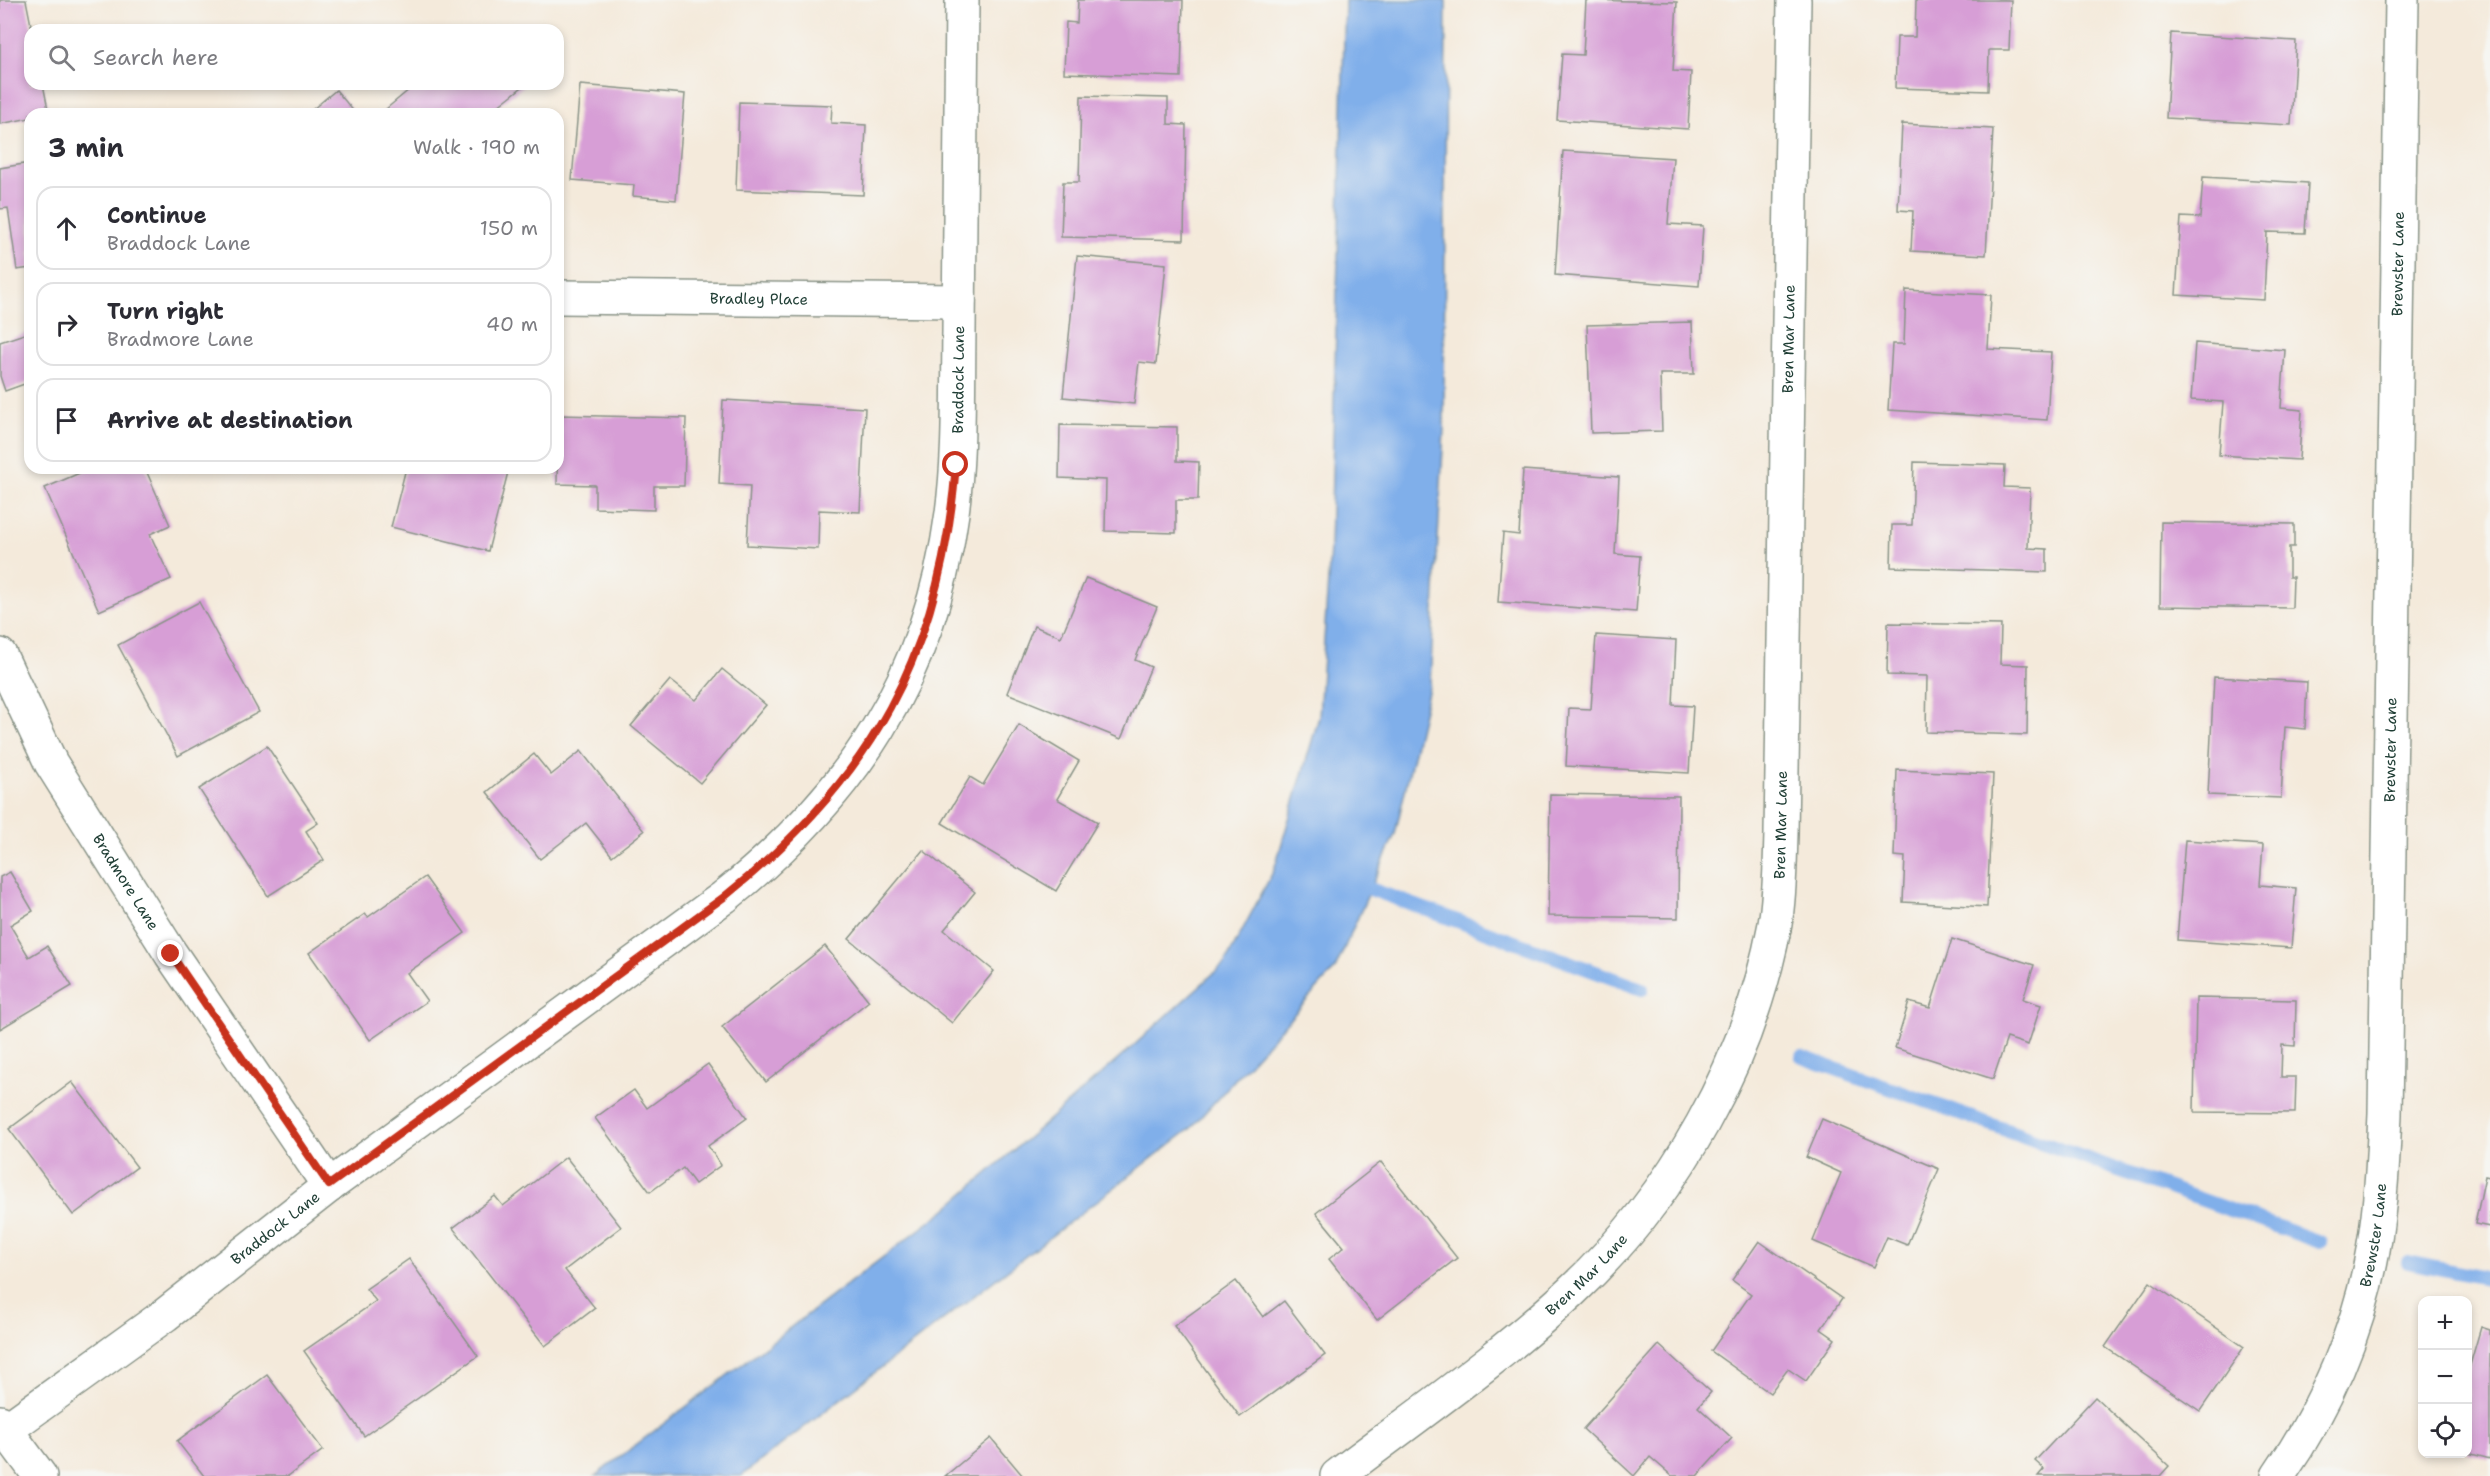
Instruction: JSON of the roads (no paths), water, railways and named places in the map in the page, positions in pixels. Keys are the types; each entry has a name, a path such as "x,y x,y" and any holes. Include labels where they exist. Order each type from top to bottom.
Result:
{"street":[{"name":"Braddock Lane","path":"2,1428 165,1315 329,1185 756,872 815,814 858,760 891,708 920,644 934,604 952,512 956,465 962,0"},
{"name":"Bren Mar Lane","path":"1337,1476 1507,1347 1572,1291 1621,1240 1664,1186 1697,1131 1730,1067 1756,997 1775,922 1781,834 1794,0"},
{"name":"Brewster Lane","path":"2278,1476 2325,1397 2346,1346 2373,1251 2382,1177 2402,0"},
{"name":"Bradley Place","path":"564,297 959,301"},
{"name":"Bradmore Lane","path":"0,656 51,763 171,954 329,1185"},
{"path":"2,1428 40,1476"}],"water":[{"path":"1345,0 1446,0 1444,429 1430,683 1395,834 1335,969 1190,1129 741,1476 595,1476 945,1210 1121,1057 1225,963 1274,870 1319,717 1330,549"}],"waterway":[{"path":"1354,883 1642,989"},
{"path":"1802,1057 2320,1242"},
{"path":"2408,1262 2490,1279"}]}
